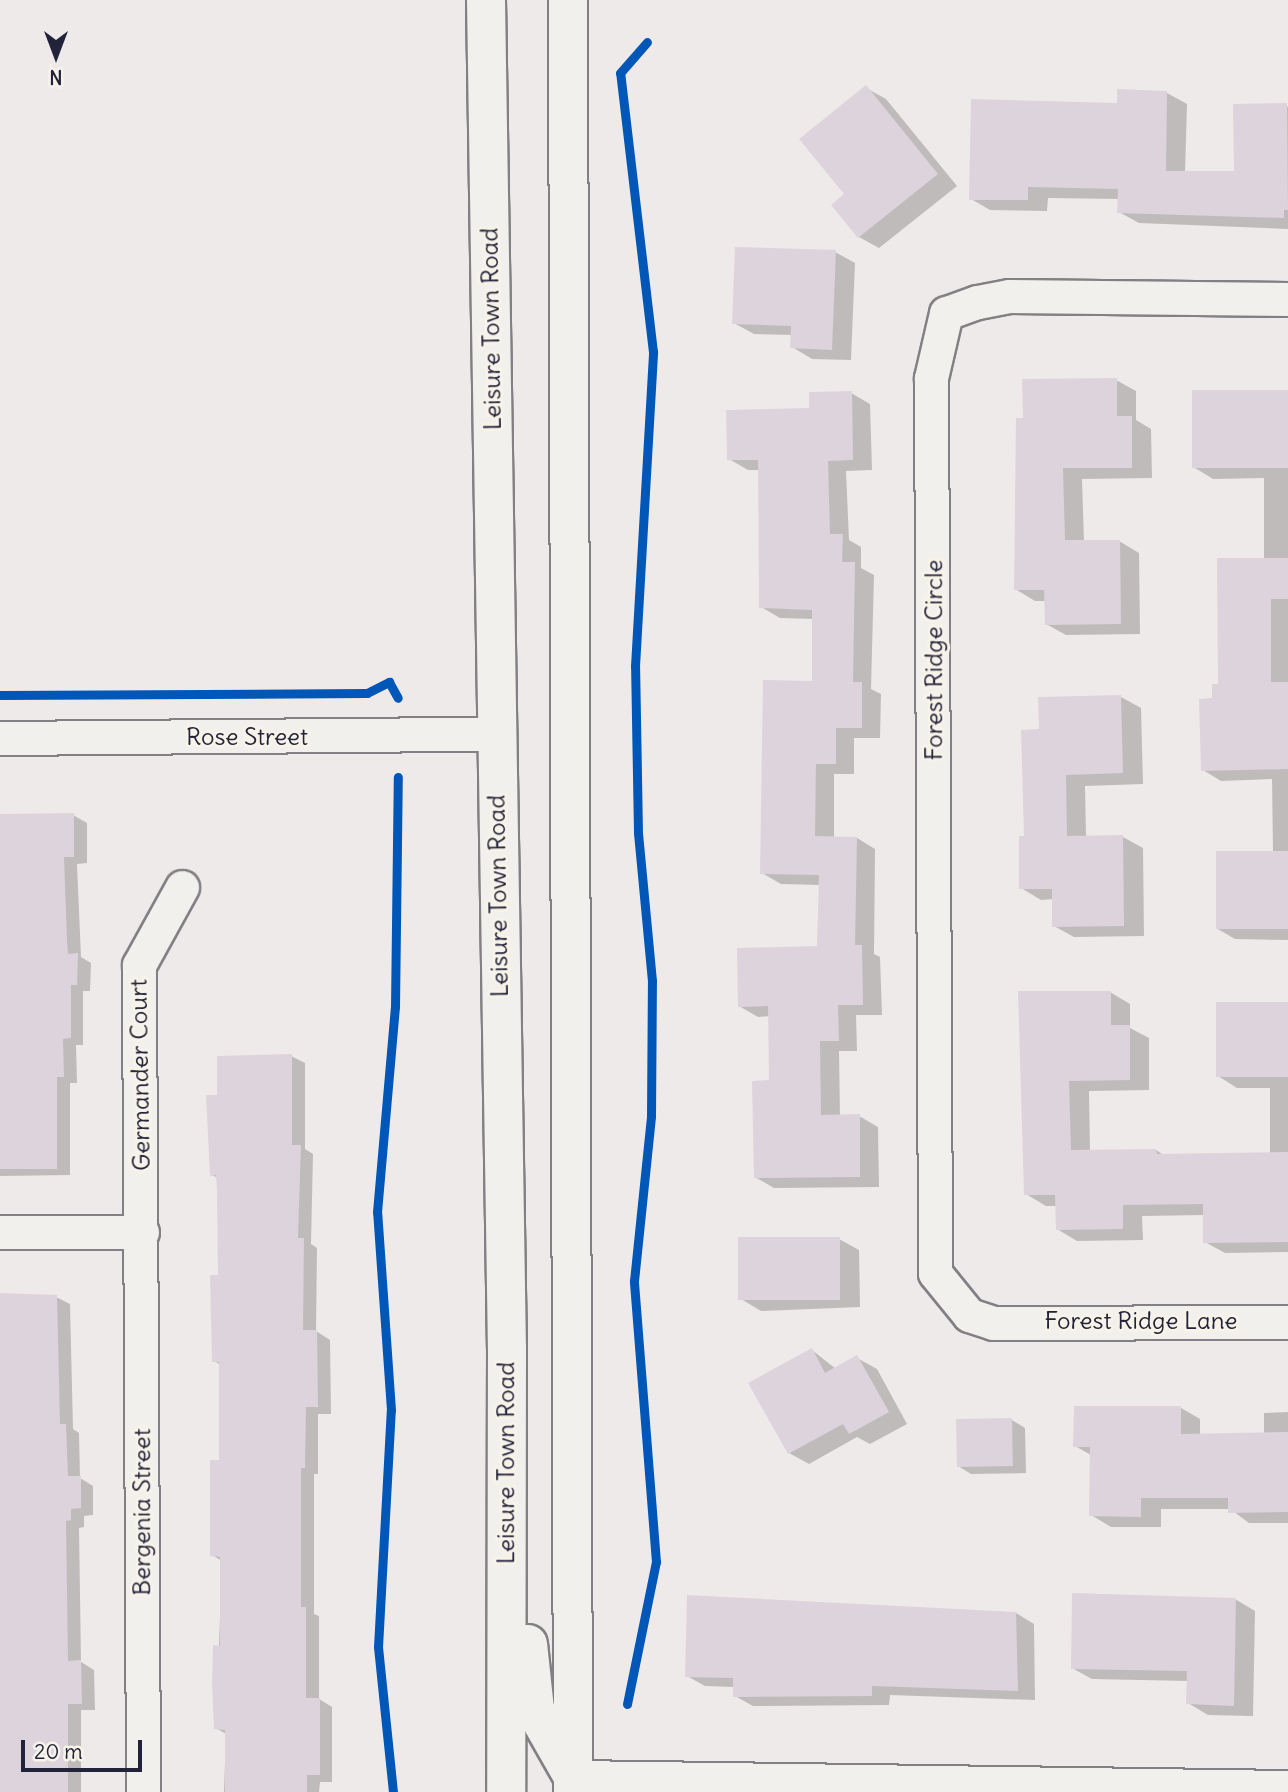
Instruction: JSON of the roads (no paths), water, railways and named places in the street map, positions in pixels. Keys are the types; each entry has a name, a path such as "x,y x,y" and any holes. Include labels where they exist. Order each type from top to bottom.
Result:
{"main road":[{"name":"Leisure Town Road","path":"486,0 495,734 507,1349 506,1792"},
{"path":"568,0 573,1785"},
{"path":"507,1349 531,1683 544,1731 573,1785"}],"street":[{"name":"Forest Ridge Circle","path":"993,1323 969,1315 935,1273 930,378 946,313 1009,296 1288,299"},
{"name":"Rose Street","path":"0,738 495,734"},
{"name":"Germander Court","path":"142,1232 139,965 182,887"},
{"path":"0,1232 142,1232"},
{"name":"Bergenia Street","path":"142,1232 143,1792"},
{"name":"Forest Ridge Lane","path":"993,1323 1288,1322"},
{"path":"573,1785 1288,1787"}]}
